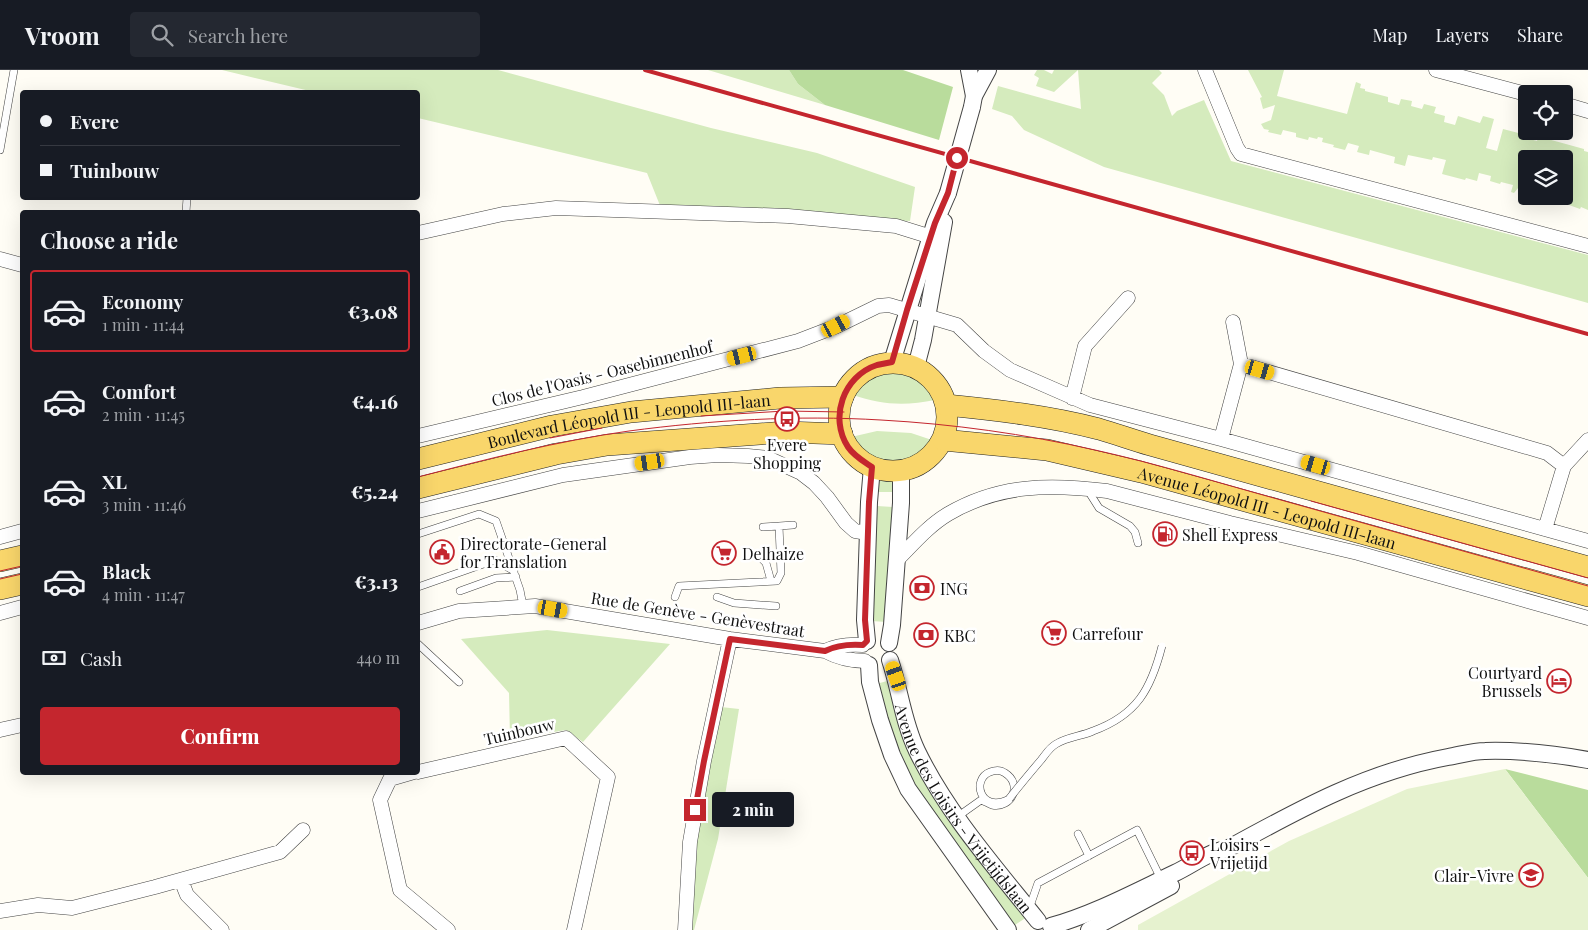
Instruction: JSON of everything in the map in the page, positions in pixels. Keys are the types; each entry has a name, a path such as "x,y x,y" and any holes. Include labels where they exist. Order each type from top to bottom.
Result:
{"main road":[{"path":"892,362 916,367 936,383 942,393 946,405 947,426 942,440 935,452 926,461 914,467 901,471 886,471 872,467 859,459 848,447 842,434 839,411 843,397 851,383 862,372 876,365 892,362"},
{"name":"Boulevard Léopold III - Leopold III-laan","path":"420,459 552,426 631,412 780,398 843,397"},
{"name":"Avenue Léopold III - Leopold III-laan","path":"946,405 1033,416 1100,430 1588,567"},
{"name":"Boulevard Léopold III - Leopold III-laan","path":"420,488 556,454 607,445 786,432 842,434"},
{"name":"Avenue Léopold III - Leopold III-laan","path":"942,440 1047,450 1097,461 1588,596"},
{"path":"0,561 20,556"},
{"path":"0,590 20,585"}],"street":[{"path":"969,70 973,101"},
{"path":"892,362 907,310 936,239 973,101 988,70"},
{"path":"1205,70 1236,148 1241,154 1588,246"},
{"path":"1436,70 1518,92"},
{"path":"1573,107 1588,111"},
{"path":"420,233 502,214 556,208 788,216 896,226 936,239"},
{"path":"916,367 923,340 933,278 936,239"},
{"path":"0,259 20,264"},
{"path":"1072,398 1085,346 1128,298"},
{"name":"Clos de l'Oasis - Oasebinnenhof","path":"420,436 583,397 798,341 830,329 878,306 889,305 957,325 984,351 1010,370 1090,405 1221,438 1588,541"},
{"path":"1221,438 1241,364 1233,322"},
{"path":"1241,364 1547,453 1564,466"},
{"path":"1545,529 1564,466 1588,440"},
{"path":"420,511 563,476 718,454 768,458 801,473 827,497 846,523 855,531 868,533"},
{"name":"Avenue des Loisirs - Vrijetijdslaan","path":"872,467 865,620 866,653 870,682 880,720 892,755 908,789 1008,930"},
{"path":"890,643 886,639 876,637 866,653 878,667 887,664 892,651 890,643 901,503 901,471"},
{"path":"897,560 928,528 947,515 985,497 1016,489 1041,487 1086,489 1107,491 1230,523 1358,553 1588,618"},
{"path":"0,537 20,532"},
{"name":"Rue de Genève - Genèvestraat","path":"420,622 459,611 535,606 730,639 825,651 834,646 852,644 866,653"},
{"path":"0,612 20,607"},
{"path":"685,930 690,842 704,761 730,639"},
{"name":"Avenue des Loisirs - Vrijetijdslaan","path":"890,660 903,714 916,750 939,793 1043,922"},
{"path":"0,730 20,725"},
{"name":"Tuinbouw","path":"420,772 566,738 608,777 574,930"},
{"path":"1017,930 1028,923 1084,915 1161,880 1217,851 1227,850 1300,809 1354,784 1429,760 1485,750 1534,753 1588,760"},
{"path":"404,775 390,779 380,800 400,890 448,930"},
{"path":"0,911 38,905 72,908 181,880 280,852 303,830"},
{"path":"1090,930 1107,926 1221,858 1227,850"},
{"path":"181,880 187,895 222,930"}],"lane":[{"path":"0,150 14,70"},
{"path":"1086,489 1099,508 1130,526 1135,532 1138,543"},
{"path":"420,533 479,514 496,522 515,574 523,606"},
{"path":"763,527 793,525"},
{"path":"675,597 679,586 777,581 781,573 779,526"},
{"path":"762,559 766,563 770,581"},
{"path":"420,586 495,560 515,574"},
{"path":"460,591 496,578 515,574"},
{"path":"717,597 734,603 776,606"},
{"path":"420,646 459,682"},
{"path":"957,817 982,800 992,805 1003,805 1011,799 1015,790 1012,780 1005,772 995,770 986,774 980,782 980,792 984,798 990,802 1000,804 1009,800 1047,752 1057,743 1093,732 1115,722 1132,708 1151,682 1162,646"},
{"path":"1043,922 1038,883 1136,830 1161,880"},
{"path":"1078,834 1088,856"}],"green space":[{"path":"222,70 498,70 711,128 817,153 915,187 910,221 663,213 647,173 420,118 420,90 306,90"},
{"path":"708,70 789,70 798,84 825,105"},
{"path":"789,70 903,70 953,87 939,140 825,105 798,84"},
{"path":"1037,70 1044,70 1052,74 1054,70 1078,70 1054,92 1036,86 1039,78 1034,75"},
{"path":"1078,70 1159,70 1162,73 1152,83 1164,95 1172,116 1177,111 1204,100 1231,161 1588,255 1588,303 1104,167 1024,130 1012,116 992,109 998,86 1081,109"},
{"path":"1248,70 1284,70 1277,96 1347,114 1356,82 1361,84 1360,88 1365,89 1365,91 1388,97 1388,102 1399,105 1401,99 1412,101 1411,106 1422,109 1424,104 1436,107 1434,113 1445,116 1444,122 1455,125 1458,116 1480,123 1483,116 1494,119 1486,148 1497,151 1503,129 1518,133 1518,140 1551,140 1584,149 1584,151 1588,152 1588,210 1569,205 1573,205 1573,150 1518,150 1518,188 1514,193 1511,192 1513,185 1490,181 1491,176 1479,173 1477,181 1442,174 1446,160 1433,157 1432,160 1408,155 1405,166 1394,163 1395,157 1370,150 1369,155 1357,152 1359,146 1348,143 1345,150 1322,142 1323,138 1309,137 1308,140 1296,137 1296,133 1283,130 1281,135 1268,132 1269,130 1264,129 1261,124 1271,120 1275,105 1263,109 1260,98 1262,97"},
{"path":"895,371 908,374 919,380 929,388 935,400 894,404 853,395 861,385 871,378 882,373"},
{"path":"877,431 911,433 932,440 924,450 914,457 902,461 879,461 868,456 858,448 851,437"},
{"path":"878,481 894,481 893,492 878,492"},
{"path":"877,506 893,507 887,622 871,621"},
{"path":"547,630 670,644 583,742 566,730 510,739 509,693 461,639"},
{"path":"891,680 901,722 1027,917 1012,927 946,836 900,761 876,684"},
{"path":"721,707 739,709 718,839 694,930 692,930 698,825"},
{"path":"1505,769 1588,790 1588,878"},
{"path":"1505,769 1588,878 1588,930 1138,930 1138,925 1289,841 1407,789"}],"tram line":[{"path":"701,416 785,411 844,412"},
{"path":"420,476 549,445 629,431 692,424 786,418 881,420 935,424 989,430 1119,455 1588,586"},
{"path":"550,438 602,428"},
{"path":"1311,501 1588,578"},
{"path":"0,571 20,566"},
{"path":"0,579 20,574"}],"railway":[{"path":"645,70 1588,334"}],"place":[{"name":"Evere Shopping","path":"787,419"},
{"name":"Shell Express","path":"1165,534"},
{"name":"Directorate-General for Translation","path":"442,552"},
{"name":"Delhaize","path":"724,553"},
{"name":"ING","path":"922,588"},
{"name":"Carrefour","path":"1054,633"},
{"name":"KBC","path":"926,635"},
{"name":"Courtyard Brussels","path":"1559,681"},
{"name":"Loisirs - Vrijetijd","path":"1192,853"},
{"name":"Clair-Vivre","path":"1531,875"}],"route":[{"path":"695,810 730,639 825,651 834,646 863,645 867,641 865,620 872,467 859,459 848,447 840,426 840,404 851,383 862,372 876,365 892,362 935,223 948,193 957,158"}]}
